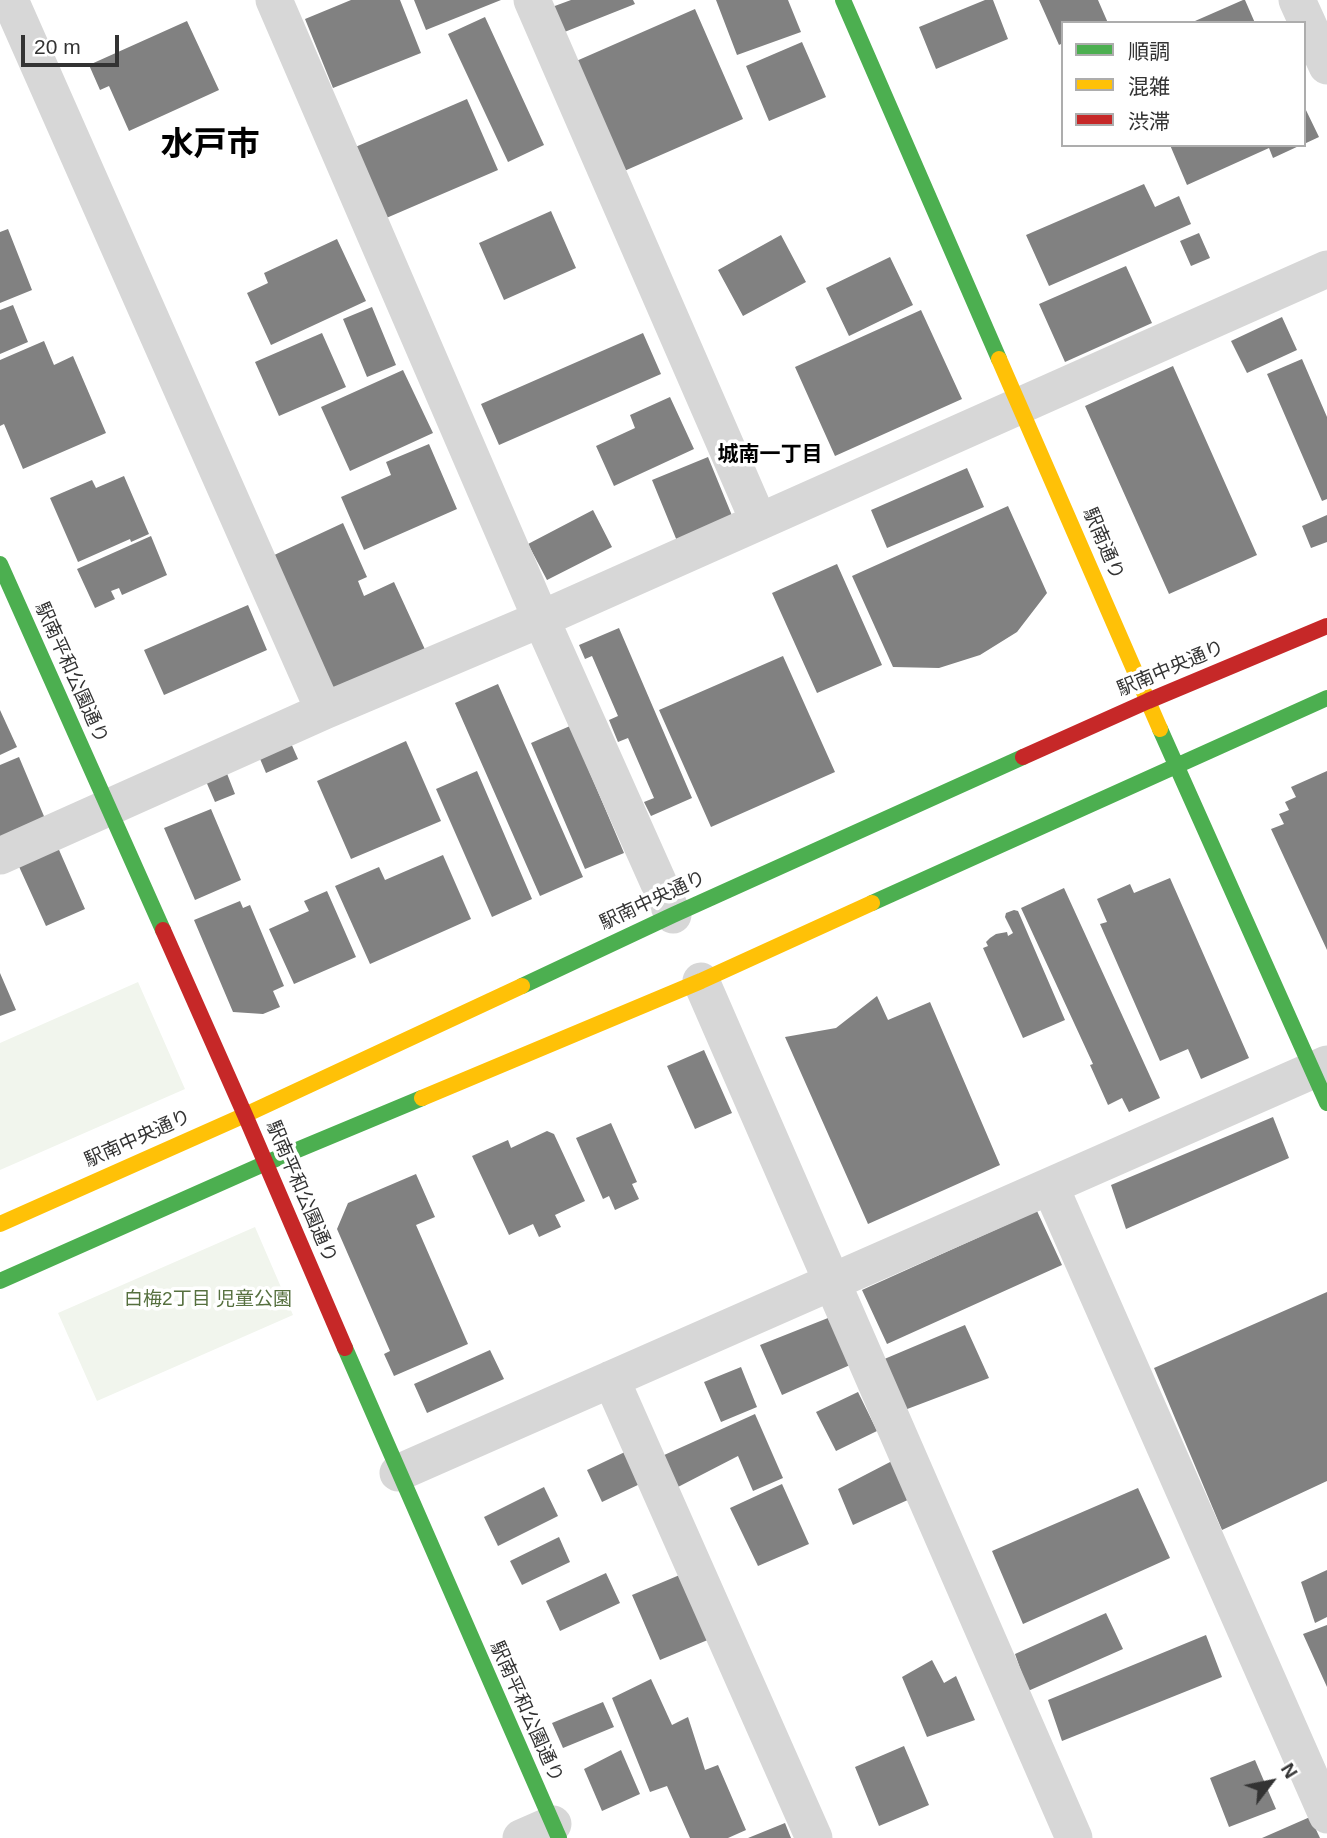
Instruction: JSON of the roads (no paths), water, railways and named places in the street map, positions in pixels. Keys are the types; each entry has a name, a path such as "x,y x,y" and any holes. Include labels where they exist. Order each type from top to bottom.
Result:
{"street":[{"path":"10,0 324,711"},
{"path":"274,0 541,619 673,915"},
{"path":"532,0 759,522"},
{"name":"駅南通り","path":"843,0 1176,765 1322,1079"},
{"path":"1297,0 1327,66"},
{"path":"0,856 324,711 541,619 1327,269"},
{"name":"駅南平和公園通り","path":"0,564 266,1163 398,1473 544,1833"},
{"name":"駅南中央通り","path":"0,1224 245,1115 673,915 1148,701 1327,626"},
{"path":"0,1281 266,1163 701,981 1327,698"},
{"path":"701,981 1074,1838"},
{"path":"398,1473 1050,1186 1322,1079"},
{"path":"1050,1186 1327,1815"},
{"path":"611,1379 814,1838"}],"district":[{"name":"水戸市","path":"210,146"},
{"name":"城南一丁目","path":"770,455"}],"park label":[{"name":"白梅2丁目 児童公園","path":"208,1300"}]}
